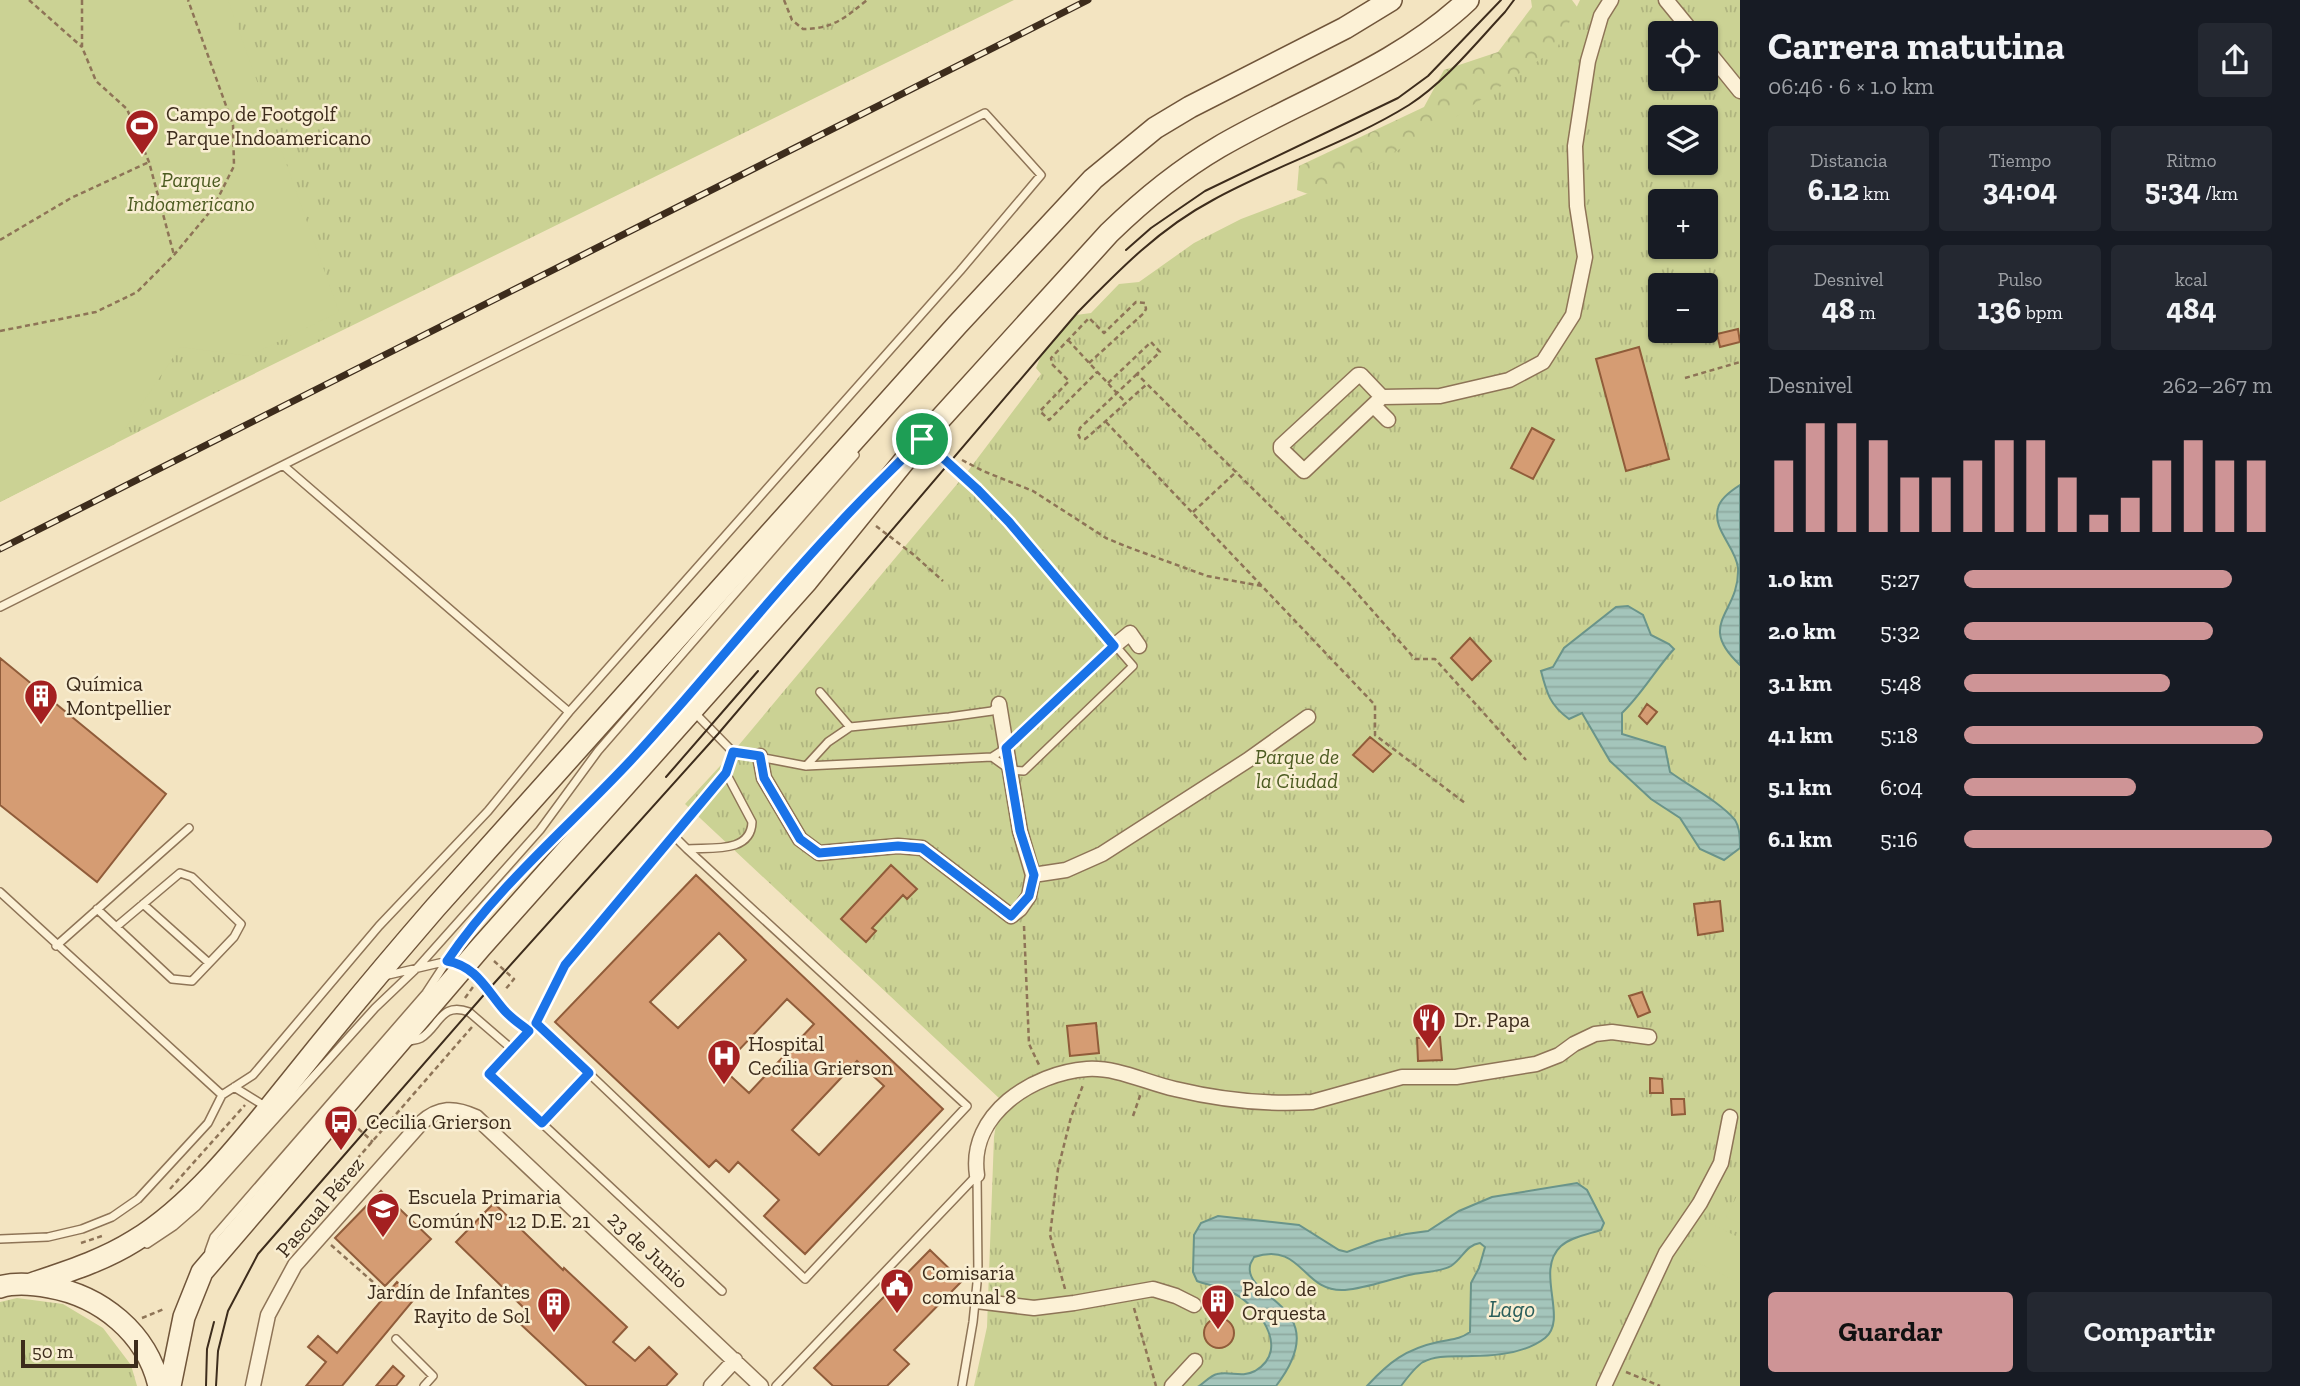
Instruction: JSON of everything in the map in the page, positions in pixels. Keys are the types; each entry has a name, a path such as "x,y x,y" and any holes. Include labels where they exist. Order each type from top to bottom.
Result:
{"main road":[{"path":"2,1285 31,1283 89,1264 133,1242 187,1200 269,1108 373,979 957,324 1093,179 1155,128 1190,107 1345,28 1391,0"},
{"path":"170,1386 184,1317 202,1272 399,1044 456,964 693,710 928,444 1109,233 1138,205 1221,146 1389,60 1419,40 1468,0"},
{"path":"31,1283 71,1291 107,1308 136,1336 156,1371 159,1386"}],"street":[{"path":"1388,420 1378,402 1361,374 1359,374 1281,446 1281,449 1302,470 1306,470 1378,402 1440,396 1509,380 1543,362 1573,315 1585,257 1577,206 1575,146 1588,61 1601,16 1611,0"},
{"path":"1666,0 1683,21"},
{"path":"1718,64 1740,91"},
{"path":"1114,646 1130,633 1139,646"},
{"path":"760,756 764,778 800,839 819,853 898,846 922,848 1011,916 1029,896 1034,875 1020,831 999,704"},
{"path":"1034,875 1066,870 1102,855 1248,760 1308,717"},
{"path":"977,1175 978,1145 988,1123 1011,1099 1059,1073 1089,1069 1145,1079 1173,1089 1225,1101 1257,1104 1312,1102 1402,1077 1456,1077 1536,1064 1559,1055 1595,1034 1612,1032 1648,1037"},
{"name":"Pascual Pérez","path":"253,1386 268,1315 295,1265 421,1123 433,1113 446,1109 461,1110 476,1117"},
{"name":"23 de Junio","path":"476,1117 761,1386"},
{"path":"1604,1386 1666,1253 1700,1203 1721,1163 1730,1117"},
{"path":"976,1301 1034,1307 1069,1304 1153,1289 1177,1296 1194,1306"},
{"path":"711,1386 735,1360"},
{"path":"1172,1386 1195,1361"}],"lane":[{"path":"0,607 985,113 1041,175 569,712 488,811 379,926 253,1075 222,1095 208,1124 138,1199 112,1217 82,1229 48,1237 0,1239"},
{"path":"887,416 957,324"},
{"path":"202,1272 214,1237 426,993 456,964 464,935 543,847 614,778 670,718 836,527 928,444 1009,522 1133,666 1024,771 1010,770 992,757"},
{"path":"138,1250 174,1226 197,1206 375,1008 418,967 541,830 598,751 861,448"},
{"path":"284,466 569,712"},
{"path":"693,710 733,752 806,766 992,757 1006,748 1114,646"},
{"path":"820,692 850,727"},
{"path":"806,766 828,742 850,727 949,717 992,710 999,704"},
{"path":"722,1291 489,1074 536,1023 565,965 726,773 733,752"},
{"path":"687,849 738,846 746,841 752,831 752,822 726,773"},
{"path":"56,946 189,828"},
{"path":"536,1023 805,1279 967,1106 674,836"},
{"path":"97,909 116,928 172,979 192,981 234,937 241,924 192,877 180,873 116,928"},
{"path":"0,892 222,1095"},
{"path":"143,904 209,963"},
{"path":"373,979 418,967 456,964 484,983 506,1013 529,1031"},
{"path":"399,1044 421,1037 449,1011 461,1009 512,1049"},
{"path":"542,1123 589,1073"},
{"path":"234,1087 269,1108"},
{"path":"962,1386 976,1301 979,1248 977,1175"},
{"path":"776,1386 977,1175"},
{"path":"89,1264 129,1255"},
{"path":"396,1339 433,1376 424,1386"}],"path":[{"path":"29,0 82,47"},
{"path":"82,0 82,47 96,81 127,109 149,162 174,256"},
{"path":"0,331 96,312 137,292 174,256 213,208 234,166 233,125 188,0"},
{"path":"784,0 792,20 803,29 821,29 844,19 867,0"},
{"path":"0,240 71,198 149,162"},
{"path":"1089,363 1143,313 1146,309 1145,303 1136,302 1104,333 1089,318 1051,358 1052,364 1069,381 1040,411 1049,420 1097,372"},
{"path":"1068,340 1126,403"},
{"path":"1108,383 1151,342 1160,352 1080,428 1080,438 1084,439 1107,422 1147,384"},
{"path":"1685,378 1740,362"},
{"path":"1137,374 1349,584 1415,659 1435,659 1526,760"},
{"path":"1107,422 1375,705 1375,734 1465,803"},
{"path":"928,444 1033,491 1115,542 1207,576 1262,586"},
{"path":"1193,513 1237,471"},
{"path":"871,522 943,581"},
{"path":"1023,905 1029,1044 1045,1079"},
{"path":"357,1159 478,1020"},
{"path":"1069,1304 1051,1235 1058,1169 1071,1117 1089,1069"},
{"path":"1133,1116 1145,1079"},
{"path":"321,1235 382,1290"},
{"path":"1130,1292 1156,1386"},
{"path":"1613,1367 1660,1386"}],"green space":[{"name":"Parque Indoamericano","path":"0,0 1014,0 209,396 0,502"},
{"name":"Campo de Footgolf Parque Indoamericano","path":"0,0 228,0 339,312 249,356 180,347 115,444 0,502"},
{"path":"1531,0 1572,0 1583,15 1581,52 1319,198 1297,190 1299,166 1424,107 1444,70 1498,52 1532,7"},
{"name":"Parque de la Ciudad","path":"1580,0 1740,0 1740,1386 974,1386 987,1327 994,1137 1000,1099 685,804 733,752 968,471 1041,374 1036,368 1042,353 1076,315 1091,313 1119,284 1139,282 1194,243 1241,219 1309,193 1429,135 1557,48"},
{"path":"1740,1190 1740,1223 1726,1217"},
{"path":"1703,1220 1740,1238 1740,1283 1684,1256"},
{"path":"17,1298 63,1304 103,1328 131,1365 137,1386 0,1386 0,1302"}],"water":[{"path":"1740,485 1740,665 1727,651 1721,639 1720,628 1737,584 1738,568 1717,516 1721,501"},
{"path":"1628,606 1643,615 1651,635 1674,649 1622,713 1622,734 1665,747 1670,772 1713,801 1735,820 1739,830 1740,848 1724,860 1700,849 1680,818 1651,799 1610,761 1582,713 1569,719 1557,709 1547,693 1541,671 1553,667 1564,648 1616,607"},
{"name":"Lago","path":"1577,1183 1587,1190 1604,1223 1601,1230 1565,1243 1554,1256 1550,1281 1554,1319 1551,1330 1537,1343 1500,1354 1429,1359 1420,1364 1401,1386 1367,1386 1391,1363 1407,1353 1470,1332 1471,1283 1485,1247 1480,1243 1475,1244 1451,1266 1442,1270 1345,1290 1331,1289 1320,1284 1293,1261 1270,1254 1254,1257 1250,1266 1252,1278 1284,1309 1293,1322 1297,1338 1292,1359 1276,1386 1199,1386 1217,1374 1245,1374 1255,1371 1266,1362 1271,1351 1271,1339 1266,1327 1250,1305 1229,1291 1197,1281 1193,1272 1194,1235 1201,1223 1218,1216 1299,1225 1339,1250 1347,1252 1377,1241 1428,1231 1459,1211 1492,1197"}],"building":[{"path":"1738,329 1740,342 1720,347 1718,334"},
{"path":"1639,347 1669,459 1626,471 1596,359"},
{"path":"1532,428 1554,440 1533,479 1511,468"},
{"path":"1470,638 1491,661 1472,680 1451,658"},
{"name":"Química Montpellier","path":"0,658 166,794 97,882 0,805"},
{"path":"1647,704 1657,712 1647,724 1639,716"},
{"path":"1370,737 1391,754 1373,772 1353,755"},
{"path":"891,865 917,889 907,899 903,895 872,928 876,931 866,942 841,919"},
{"path":"696,875 943,1109 805,1254 764,1216 779,1200 738,1162 729,1172 716,1160 709,1167 555,1022","holes":["719,933 746,960 678,1028 650,1002","787,999 814,1024 749,1093 722,1068","857,1061 884,1086 819,1155 792,1130"]},
{"path":"1720,901 1723,931 1698,935 1694,904"},
{"path":"1642,992 1650,1012 1638,1017 1629,996"},
{"path":"1096,1023 1099,1053 1070,1056 1067,1026"},
{"path":"1440,1037 1442,1060 1418,1061 1417,1038"},
{"path":"1650,1078 1662,1079 1663,1093 1650,1093"},
{"path":"1671,1099 1684,1099 1685,1114 1672,1115"},
{"name":"Escuela Primaria Común N° 12 D.E. 21","path":"381,1191 431,1239 385,1286 335,1238"},
{"path":"494,1203 627,1327 613,1342 635,1361 649,1347 677,1374 666,1386 587,1386 516,1320 526,1310 456,1242"},
{"name":"Comisaría comunal 8","path":"930,1250 962,1281 894,1350 909,1364 887,1386 833,1386 814,1368"},
{"path":"397,1282 416,1297 342,1386 306,1386 326,1362 308,1347 318,1336 337,1353"},
{"name":"Palco de Orquesta","path":"1219,1318 1230,1322 1234,1333 1230,1344 1219,1348 1208,1344 1204,1333 1208,1322"},
{"path":"393,1366 404,1376 396,1386 376,1386"}],"tram line":[{"path":"1126,250 1151,228 1205,191 1398,98 1428,76 1501,0"},
{"path":"216,1386 218,1351 228,1311 258,1254 489,989 718,734 1078,312 1141,251 1194,211 1237,187 1386,119 1423,95 1460,61 1514,0"},
{"path":"666,777 758,671"},
{"path":"206,1386 207,1349 214,1322"}],"railway":[{"path":"0,549 1088,0"}],"place":[{"name":"Campo de Footgolf Parque Indoamericano","path":"142,156"},
{"name":"Química Montpellier","path":"41,726"},
{"name":"Dr. Papa","path":"1429,1050"},
{"name":"Hospital Cecilia Grierson","path":"724,1086"},
{"name":"Cecilia Grierson","path":"341,1152"},
{"name":"Escuela Primaria Común N° 12 D.E. 21","path":"383,1239"},
{"name":"Comisaría comunal 8","path":"897,1315"},
{"name":"Palco de Orquesta","path":"1218,1331"},
{"name":"Jardín de Infantes Rayito de Sol","path":"554,1334"}],"route":[{"path":"922,439 1009,522 1114,646 1006,748 1020,831 1034,875 1029,896 1011,916 922,848 898,846 819,853 800,839 764,778 760,756 733,752 726,773 565,965 536,1023 589,1073 542,1123 489,1074 529,1031 506,1013 484,983 471,971 465,966 447,961 464,935 543,847 614,778 670,718 836,527 922,439"}]}
